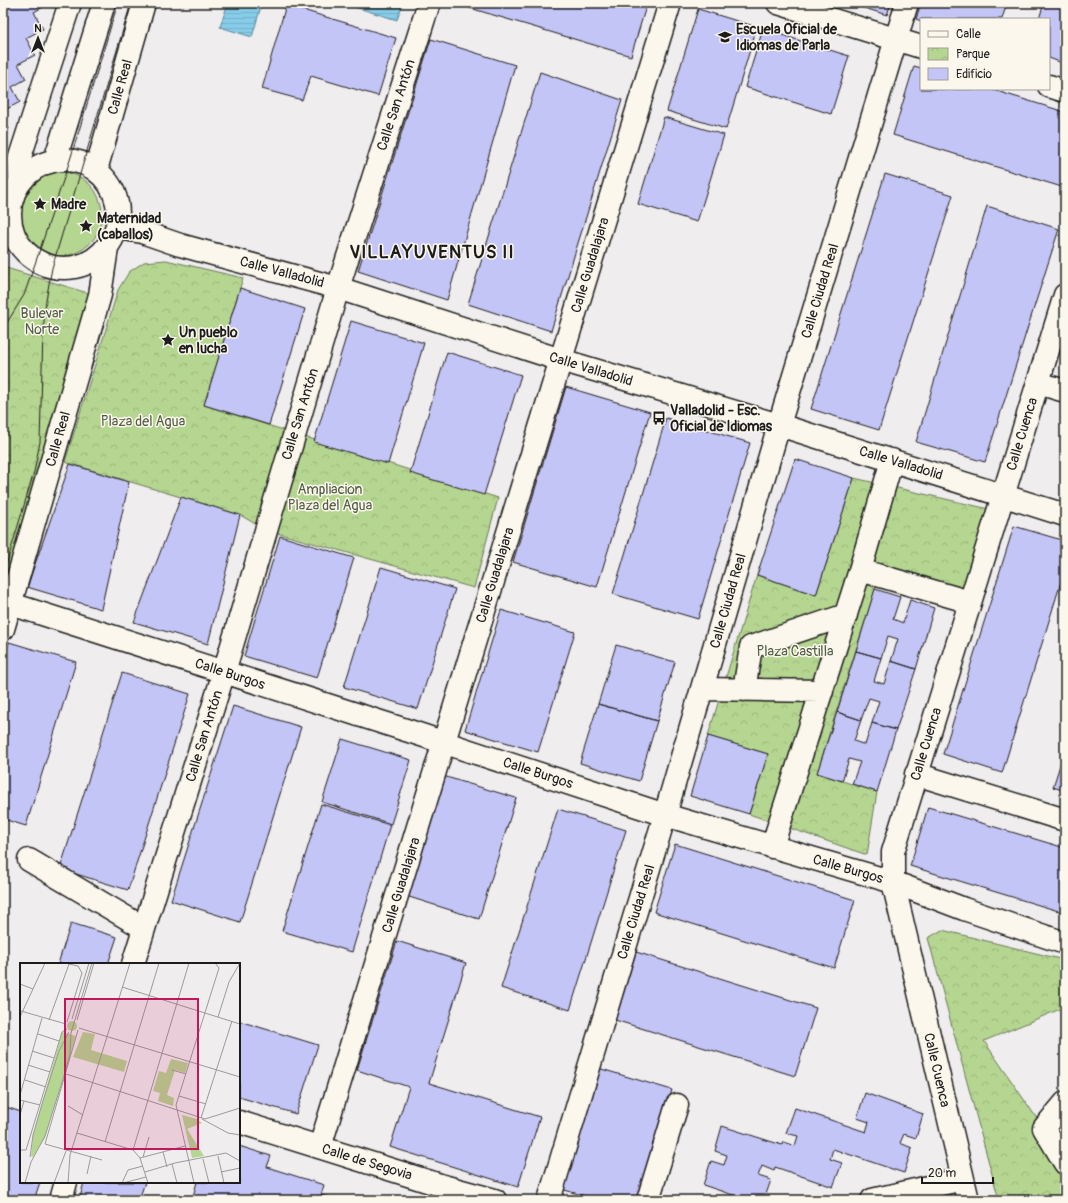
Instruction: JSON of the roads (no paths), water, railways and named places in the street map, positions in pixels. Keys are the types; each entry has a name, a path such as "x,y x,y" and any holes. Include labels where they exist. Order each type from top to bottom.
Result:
{"street":[{"path":"20,182 19,160 70,3"},
{"path":"55,160 104,3"},
{"name":"Calle Real","path":"96,170 144,3"},
{"name":"Calle San Antón","path":"133,963 224,672 338,288 429,3"},
{"name":"Calle Guadalajara","path":"320,1147 670,3"},
{"path":"778,3 920,47"},
{"name":"Calle Ciudad Real","path":"549,1200 665,815 779,425 907,3"},
{"path":"1050,86 1065,91"},
{"path":"55,160 75,161 96,170 108,182 115,196 118,212 113,239 107,248 96,259 82,266 67,269 52,268 36,261 9,243 11,228 7,200 20,182 30,172 42,164 55,160"},
{"name":"Calle Valladolid","path":"116,228 142,232 180,245 338,288 561,360 779,425 1065,515"},
{"name":"Calle Real","path":"3,629 100,295 107,248"},
{"name":"Calle Cuenca","path":"968,1200 893,882 893,852 1065,295"},
{"path":"1038,383 1065,391"},
{"path":"772,847 846,616 892,460"},
{"path":"860,570 970,602"},
{"name":"Calle Burgos","path":"11,604 665,815 893,882 964,909 1065,943"},
{"path":"744,690 751,647 846,616"},
{"path":"702,689 822,691"},
{"path":"916,774 1065,820"},
{"path":"29,860 144,928"},
{"path":"1065,1103 1044,1128 1065,1162"},
{"path":"648,1200 677,1105"},
{"name":"Calle de Segovia","path":"240,1122 440,1185 495,1200"},
{"path":"872,1200 963,1179"},
{"path":"61,1200 66,1183"}],"water":[{"path":"228,3 262,3 252,37 220,27"},
{"path":"349,3 403,3 397,20 348,5"}],"tram line":[{"path":"3,329 24,295 36,261 70,160 118,3"},
{"path":"3,576 34,472 40,442 43,332 46,300 52,268 131,3"}],"place":[{"name":"Escuela Oficial de Idiomas de Parla","path":"725,37"},
{"name":"Madre","path":"40,204"},
{"name":"Maternidad (caballos)","path":"86,226"},
{"name":"Un pueblo en lucha","path":"168,340"},
{"name":"Valladolid - Esc. Oficial de Idiomas","path":"659,418"}],"district":[{"name":"VILLAYUVENTUS II","path":"432,252"}],"park label":[{"name":"Bulevar Norte","path":"42,322"},
{"name":"Plaza del Agua","path":"143,421"},
{"name":"Ampliacion Plaza del Agua","path":"330,498"},
{"name":"Plaza Castilla","path":"795,651"}]}
